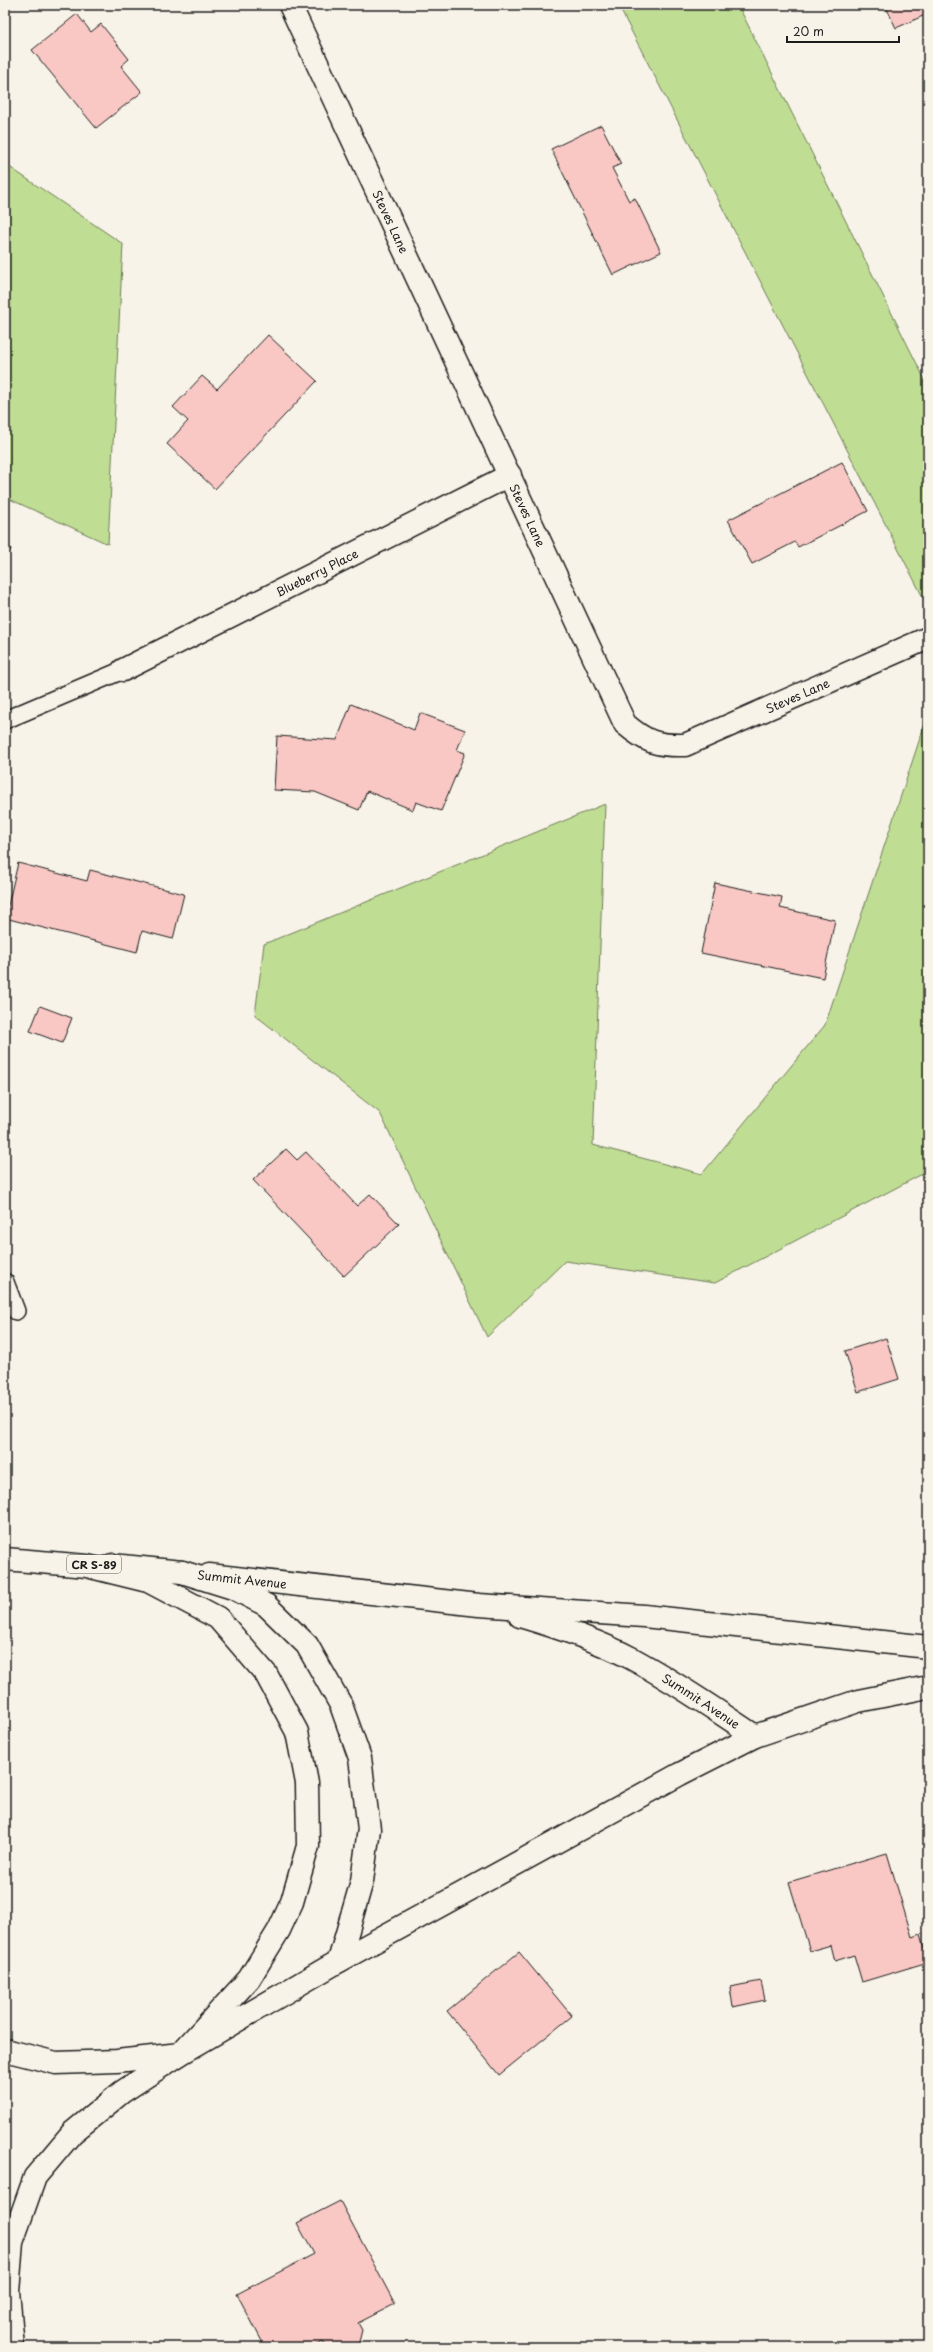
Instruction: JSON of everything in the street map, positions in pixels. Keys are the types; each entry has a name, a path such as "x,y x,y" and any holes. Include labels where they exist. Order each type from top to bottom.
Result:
{"main road":[{"name":"Steves Lane","path":"290,5 612,692 615,704 625,724 642,738 663,745 685,745 928,638"},
{"name":"Blueberry Place","path":"123,670 510,475"},
{"name":"Summit Avenue","path":"5,1559 104,1564 478,1605 644,1616 928,1647"},
{"path":"5,1559 87,1566 148,1581 218,1618 266,1674 297,1732 307,1783 308,1846 292,1902 279,1930 249,1979 180,2054 117,2060 56,2063 5,2050"},
{"path":"182,1572 233,1588 266,1605 307,1645 341,1705 360,1758 369,1829 362,1881 339,1961"},
{"name":"Summit Avenue","path":"478,1605 555,1626 630,1657 694,1695 755,1736"},
{"path":"13,2347 8,2291 12,2242 35,2177 72,2133 122,2092 180,2054 339,1961 680,1774 755,1736 858,1701 928,1687"}],"lane":[{"path":"5,720 123,670"},
{"path":"5,1282 16,1311"}],"green space":[{"path":"618,5 738,5 928,386 928,607"},
{"path":"5,164 123,244 108,544 5,497"},
{"path":"928,714 928,1171 715,1283 565,1261 487,1337 380,1113 255,1015 264,944 605,804 593,1145 702,1174 825,1025"}],"building":[{"path":"885,5 928,5 928,22 925,15 896,28"},
{"path":"77,14 91,32 101,24 129,59 121,66 142,92 96,128 32,50"},
{"path":"601,125 621,164 612,168 629,201 635,198 661,252 613,275 551,149"},
{"path":"268,335 317,381 215,489 167,444 188,421 173,407 202,376 217,389"},
{"path":"842,462 868,511 798,547 795,542 752,564 728,520"},
{"path":"5,545 11,549 5,558"},
{"path":"351,704 414,730 420,713 465,730 457,750 465,753 441,811 416,802 413,810 367,791 359,810 315,792 274,790 277,736 337,740"},
{"path":"18,863 87,881 90,870 184,894 173,939 142,931 137,952 5,918"},
{"path":"715,883 782,897 780,908 835,920 823,978 701,953"},
{"path":"40,1006 72,1018 62,1043 30,1031"},
{"path":"286,1149 297,1160 306,1152 357,1206 370,1194 399,1224 344,1276 253,1180"},
{"path":"886,1338 899,1379 858,1392 845,1351"},
{"path":"887,1853 912,1937 920,1934 928,1962 862,1982 854,1955 835,1961 831,1945 810,1951 789,1882"},
{"path":"519,1952 572,2016 499,2075 447,2011"},
{"path":"761,1981 765,2000 733,2007 730,1987"},
{"path":"340,2201 395,2304 358,2323 362,2330 359,2342 350,2347 326,2347 323,2342 313,2347 265,2347 237,2294 314,2254 297,2223"}]}
